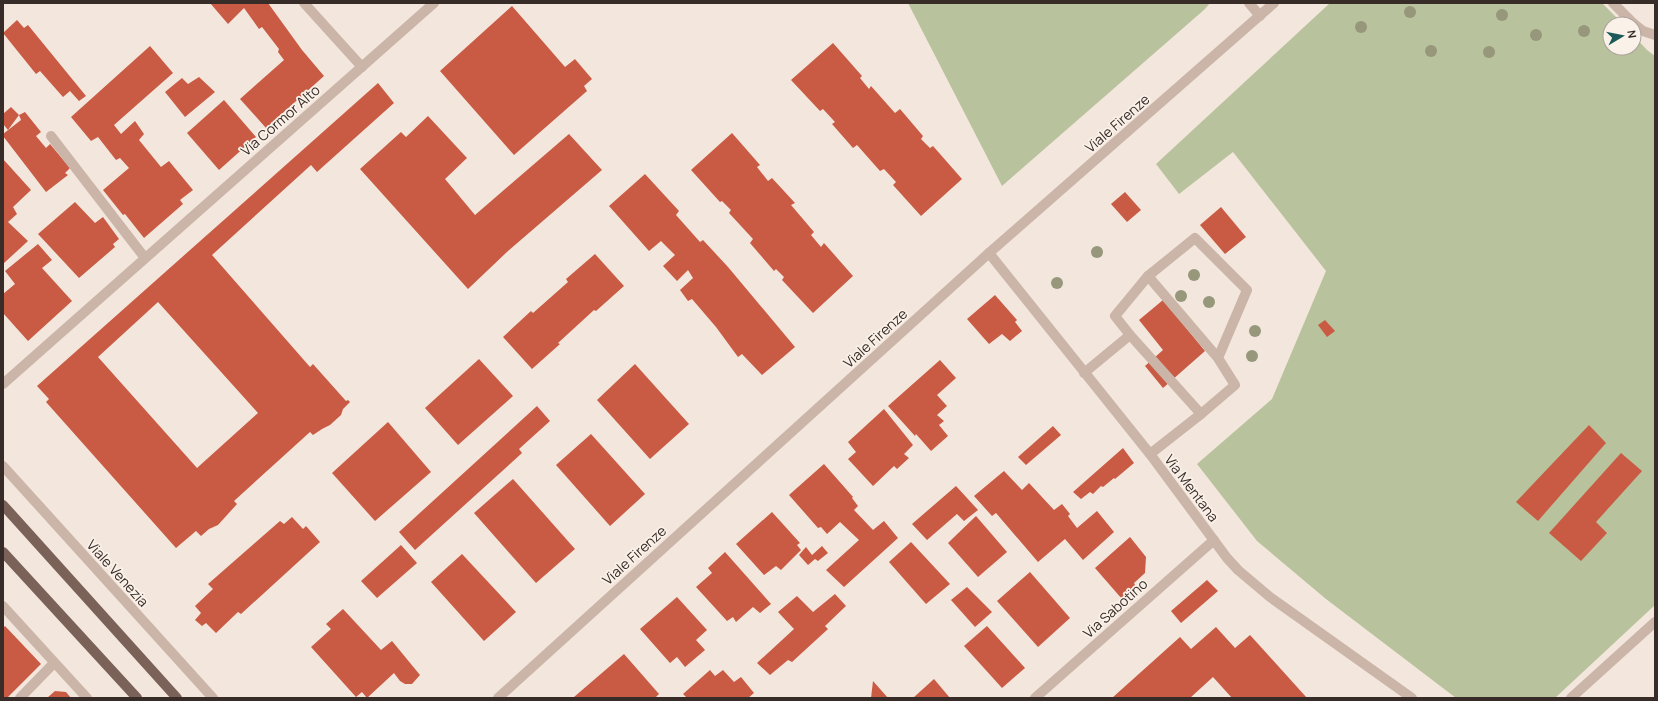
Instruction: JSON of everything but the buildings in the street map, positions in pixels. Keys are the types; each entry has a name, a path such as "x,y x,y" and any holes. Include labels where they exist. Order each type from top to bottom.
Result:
{"main road":[{"path":"3,505 177,698"},
{"path":"3,552 138,698"}],"street":[{"path":"304,3 362,67"},
{"name":"Via Cormor Alto","path":"3,384 434,3"},
{"path":"1250,3 1260,16"},
{"name":"Viale Firenze","path":"498,698 989,253 1274,3"},
{"path":"1613,3 1626,16"},
{"path":"1642,30 1655,35"},
{"path":"51,136 145,258"},
{"path":"1201,414 1130,335 1115,316 1148,276 1195,238 1247,290 1218,358"},
{"name":"Via Mentana","path":"989,253 1150,454 1238,570 1270,597 1412,698"},
{"path":"1148,276 1218,358 1235,385 1150,454"},
{"path":"1084,373 1130,335"},
{"name":"Viale Venezia","path":"3,466 213,698"},
{"name":"Via Sabotino","path":"1035,698 1214,540"},
{"path":"3,606 87,698"},
{"path":"1571,698 1655,622"},
{"path":"20,698 54,663"}],"green space":[{"path":"908,3 1210,3 1205,9 1002,186"},
{"path":"1330,3 1602,3 1615,16 1602,16 1602,56 1642,56 1642,45 1655,56 1655,605 1555,698 1456,698 1326,599 1257,541 1197,464 1272,399 1326,271 1233,152 1179,194 1156,164"}]}
